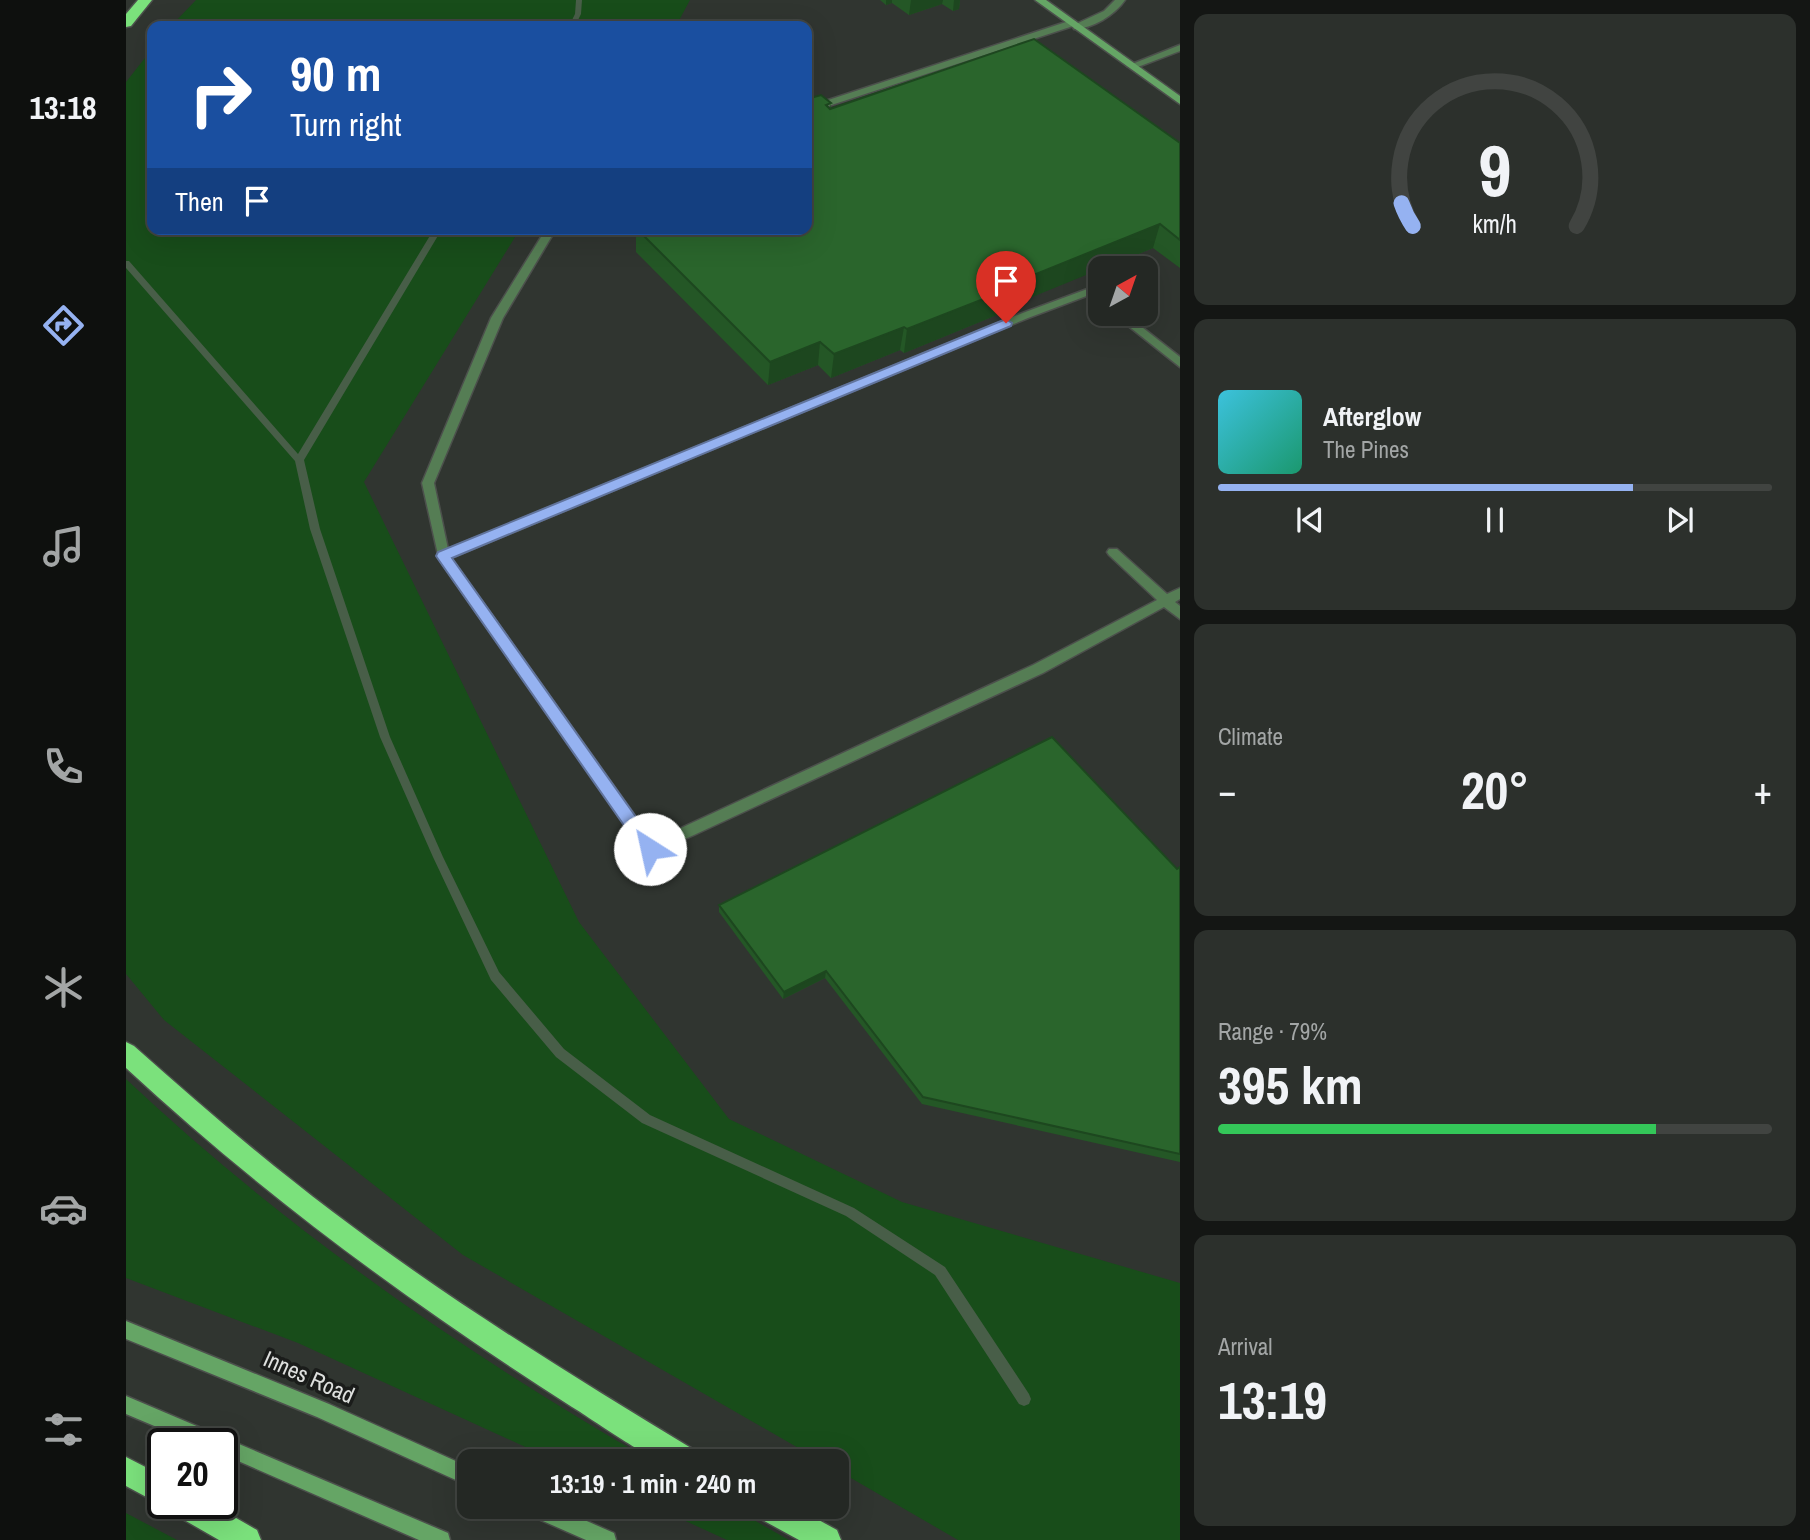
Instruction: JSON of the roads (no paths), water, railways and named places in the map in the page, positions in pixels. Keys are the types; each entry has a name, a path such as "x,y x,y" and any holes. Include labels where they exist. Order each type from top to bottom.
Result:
{"highway":[{"path":"126,6 132,0"},
{"path":"126,23 145,0"},
{"path":"126,1053 198,1119 258,1168 418,1291 503,1349 666,1449"},
{"path":"126,1471 147,1483"},
{"path":"210,1519 247,1540"},
{"path":"788,1519 827,1540"}],"main road":[{"path":"1040,0 1180,100"},
{"name":"Innes Road","path":"126,1330 312,1405 457,1471"},
{"path":"126,1405 181,1428"},
{"path":"238,1452 441,1540"},
{"path":"561,1519 607,1540"}],"lane":[{"path":"812,108 1075,25 1106,13 1119,5 1120,0"},
{"path":"1132,66 1180,48"},
{"path":"547,235 497,318 428,482 443,556 650,849 1038,669 1180,593"},
{"path":"443,556 1088,292"},
{"path":"1133,326 1180,363"},
{"path":"1113,552 1180,614"}],"waterway":[{"path":"574,21 579,0"},
{"path":"299,460 434,235"},
{"path":"126,263 299,460"},
{"path":"299,460 315,529 385,737 495,976 560,1053 646,1119 850,1212 940,1271 1024,1399"}]}
